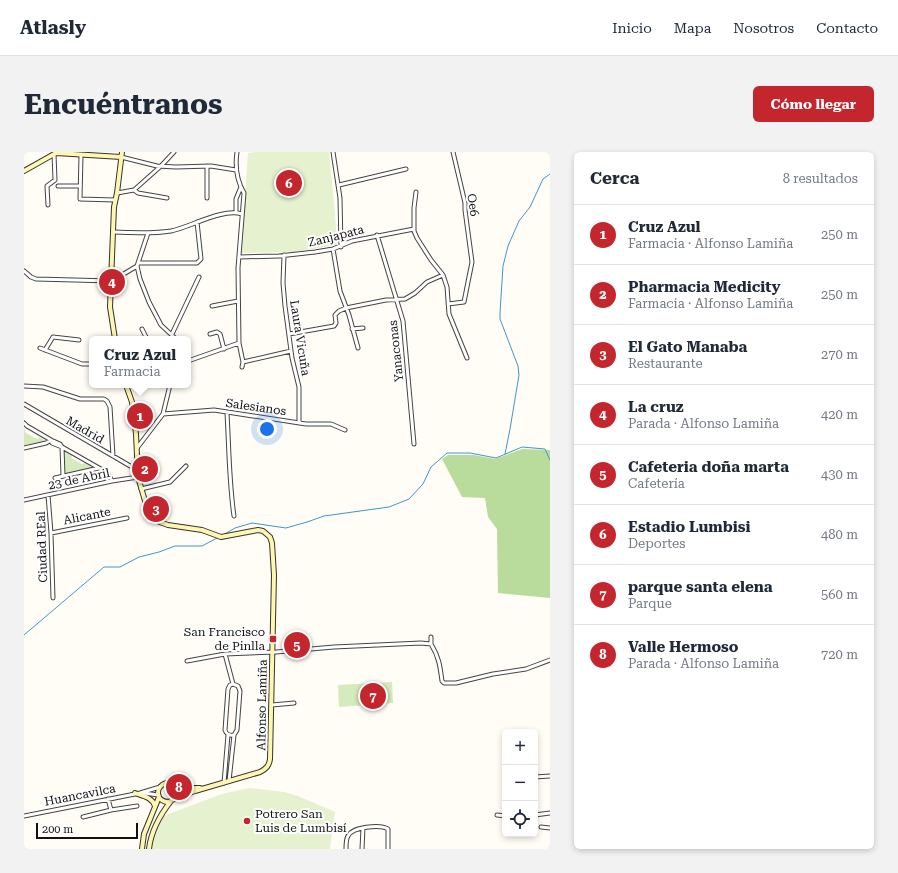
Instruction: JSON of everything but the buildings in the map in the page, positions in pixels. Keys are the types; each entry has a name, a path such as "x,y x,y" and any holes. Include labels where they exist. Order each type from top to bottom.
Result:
{"street":[{"path":"117,193 134,190 174,152"},
{"path":"237,152 236,170 244,193 239,257 238,301 239,343 243,362 242,367"},
{"path":"333,152 339,185 341,246"},
{"name":"Oe6","path":"448,304 464,302 472,262 465,204 453,152"},
{"path":"24,171 54,154 64,153 81,155 122,154 161,166 207,166 236,170"},
{"path":"48,205 48,186 54,180 54,154"},
{"path":"115,336 110,307 113,232 115,200 122,154"},
{"path":"81,155 81,199 115,200"},
{"path":"207,166 207,198"},
{"path":"339,185 406,169"},
{"path":"58,186 80,186"},
{"path":"236,212 236,199 241,187"},
{"path":"134,190 147,195 167,198"},
{"path":"416,192 414,229 423,248 444,275 452,325 467,358"},
{"path":"113,232 148,233 170,231 236,212 242,214"},
{"path":"24,271 36,279 112,281 137,265 197,264 201,260 197,222"},
{"name":"Zanjapata","path":"239,257 284,256 315,252 333,249 352,241 377,235 414,229"},
{"path":"148,233 137,265 145,294 149,302 161,325 172,334 199,277"},
{"name":"Yanaconas","path":"377,235 402,321 414,444"},
{"path":"333,249 340,291 358,348"},
{"name":"Laura Vicuña","path":"284,256 283,283 291,351 299,387 299,423"},
{"path":"289,334 334,326 336,323 337,312 346,308 396,299 401,300 410,297 427,282 444,275"},
{"path":"212,306 238,301"},
{"path":"352,329 363,328"},
{"path":"142,329 146,336"},
{"path":"210,334 217,332 220,334 224,349"},
{"path":"45,350 53,337 79,340"},
{"path":"191,360 239,343"},
{"path":"40,348 82,364 89,364"},
{"path":"243,362 291,351"},
{"path":"24,386 47,388 74,398 107,401 110,407 113,456"},
{"name":"Alfonso Lamiña","path":"127,388 132,402 137,448 138,477 145,501 157,521 168,525 202,530 220,536 258,530 270,537 272,543 274,575 273,652 269,764 260,772 173,799"},
{"path":"137,448 163,414 169,388"},
{"name":"Madrid","path":"24,404 138,470"},
{"name":"Salesianos","path":"163,414 214,410 299,423 331,424 345,430"},
{"path":"227,413 231,478 230,491 234,516"},
{"path":"24,423 25,427 51,440 52,443 62,447 109,474 112,481"},
{"path":"24,448 46,443 51,440"},
{"path":"62,447 63,476"},
{"path":"141,489 170,482 186,466"},
{"path":"55,478 99,468"},
{"path":"104,471 108,482"},
{"name":"23 de Abril","path":"24,500 112,481 138,477"},
{"name":"Ciudad REal","path":"48,495 51,533 52,598"},
{"name":"Alicante","path":"51,533 127,518"},
{"path":"431,637 431,644 437,653 440,662 442,681 444,683 456,683 493,674 526,669 550,660"},
{"path":"187,661 225,654 334,647 422,643 431,644"},
{"path":"225,654 233,684 238,686 240,691 237,730 234,735 229,781"},
{"path":"224,783 228,735 225,730 228,689 230,685 233,684"},
{"path":"272,705 294,703"},
{"path":"228,735 234,735"},
{"path":"538,777 550,776"},
{"path":"142,849 144,834 155,807 158,791 160,787 166,783 173,786 176,792 155,826 149,849"},
{"name":"Alfonso Lamiña","path":"173,786 179,788 191,788 216,785"},
{"name":"Huancavilca","path":"140,793 160,787"},
{"path":"135,793 152,800 155,807"},
{"name":"Huancavilca","path":"24,816 135,793 158,796"},
{"path":"158,796 165,802 173,799"},
{"path":"108,798 111,810"},
{"path":"83,817 111,810 137,806"},
{"path":"538,815 550,813"},
{"path":"497,815 502,816"},
{"path":"346,849 348,836 352,832 363,828 380,827 388,829 388,849"},
{"path":"541,827 550,828"},
{"path":"362,849 363,828"}],"green space":[{"path":"329,152 337,245 294,252 241,253 248,153"},
{"path":"24,428 26,433 37,439 40,437 45,441 24,447"},
{"path":"522,449 550,450 550,598 498,593 497,529 488,517 485,498 462,497 442,459 448,455 474,455 495,459"},
{"path":"63,451 73,455 71,458 82,464 85,463 92,468 65,474"},
{"path":"392,682 393,703 339,707 338,685"},
{"name":"Potrero San Luis de Lumbisí","path":"249,788 284,792 298,796 335,812 330,849 150,849 155,826 163,816 222,794"}],"waterway":[{"path":"505,454 519,375 518,366 500,319 503,266 508,246 519,221 530,207 543,179 550,174"},
{"path":"223,535 235,528 252,523 286,528 324,516 389,507 409,499 423,484 431,467 447,453 470,453 496,458 522,447 545,449 550,460"},
{"path":"24,635 104,567 120,567 139,557 175,546 202,546 219,537"}],"place":[{"name":"Estadio Lumbisi","path":"289,183"},
{"name":"La cruz","path":"112,282"},
{"name":"Cruz Azul","path":"140,416"},
{"name":"Pharmacia Medicity","path":"145,469"},
{"name":"El Gato Manaba","path":"156,509"},
{"name":"San Francisco de Pinlla","path":"273,639"},
{"name":"Cafeteria doña marta","path":"297,645"},
{"name":"parque santa elena","path":"373,696"},
{"name":"Valle Hermoso","path":"179,787"},
{"name":"Potrero San Luis de Lumbisí","path":"247,821"}]}
